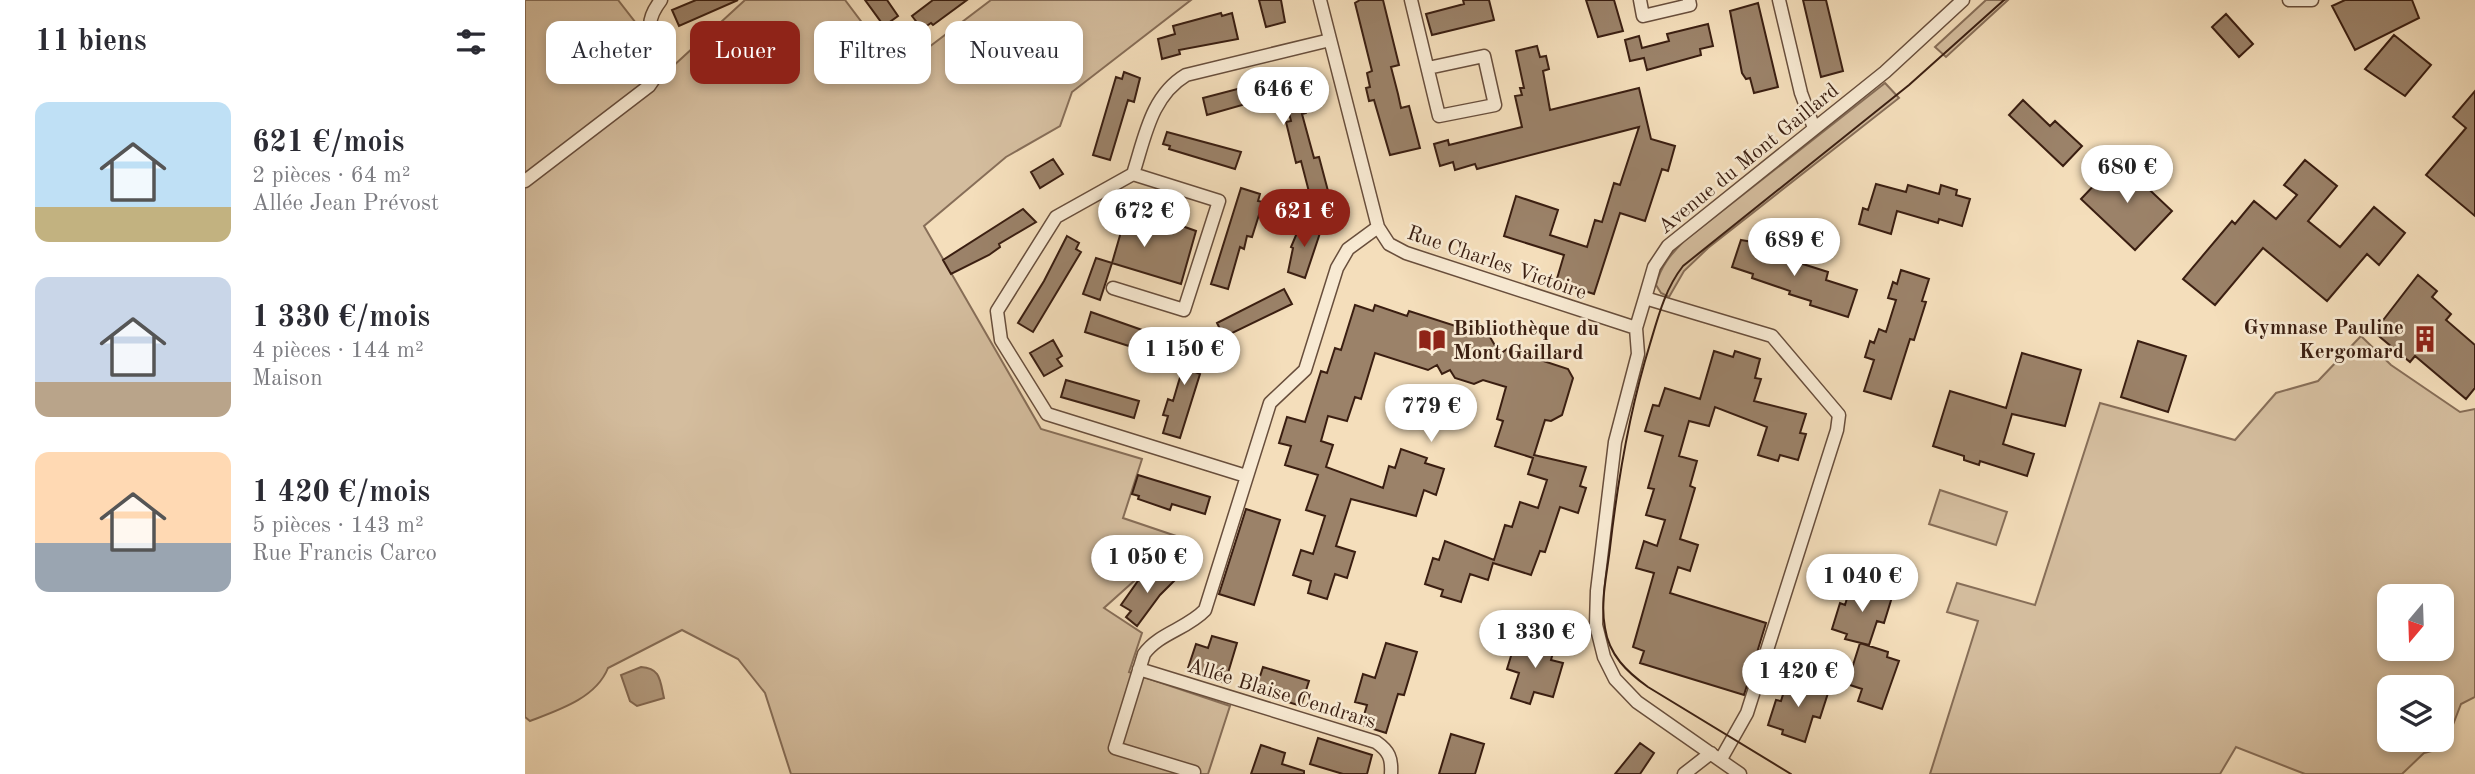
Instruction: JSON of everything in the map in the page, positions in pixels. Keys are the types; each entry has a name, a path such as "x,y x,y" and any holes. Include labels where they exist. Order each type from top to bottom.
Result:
{"street":[{"path":"525,181 649,86 660,73 665,63 660,49 650,36 648,25 661,0"},
{"name":"Rue Charles Victoire","path":"1320,0 1378,227 1389,244 1406,253 1636,328"},
{"path":"1411,0 1439,116 1495,105 1484,56 1428,68"},
{"path":"1640,0 1643,16 1690,5 1689,0"},
{"path":"1779,0 1801,93 1814,128"},
{"name":"Avenue du Mont Gaillard","path":"1740,774 1637,702 1615,679 1604,656 1597,625 1597,596 1612,461 1624,401 1638,354 1636,328 1654,267 1668,246 1885,72 1963,0"},
{"path":"2289,0 2312,0"},
{"path":"1246,476 1047,414 1001,340 997,311 1056,217 1133,174 1157,103 1169,86 1186,75 1330,40"},
{"path":"1113,288 1184,310 1219,201 1133,174"},
{"path":"1195,772 1115,748 1139,669 1151,643 1195,621 1205,610 1270,403 1305,370 1337,268 1347,249 1378,227"},
{"path":"1645,298 1772,336 1839,415 1837,430 1740,729 1716,756 1684,774"},
{"name":"Allée Blaise Cendrars","path":"1139,669 1376,742 1386,748 1392,760 1391,774"}],"shaded area":[{"path":"525,0 618,0 634,21 546,21 546,84 676,84 676,63 690,51 690,84 800,84 800,21 722,21 745,0 845,0 861,21 814,21 814,84 931,84 931,46 945,35 945,84 1082,84 1072,92 1060,126 1006,157 924,226 1041,429 1142,459 1123,518 1182,538 1104,608 1142,633 1129,672 1230,706 1208,774 791,774 765,693 738,659 682,630 608,668 595,687 575,702 530,721 525,717"},
{"path":"991,0 1191,0 1083,83 1083,21 963,21"},
{"path":"1986,0 2008,0 1946,57 1935,47"},
{"path":"1885,83 1899,98 1708,248 1684,271 1669,297 1661,293 1656,285 1660,272 1684,241"},
{"path":"2361,336 2391,365 2460,412 2475,409 2475,697 2461,704 2454,722 2454,675 2377,675 2377,752 2428,752 2402,774 2305,774 2236,747 2220,774 1930,774 1978,621 1947,612 1957,583 2035,605 2100,403 2235,440 2276,393 2318,381"},
{"path":"1940,490 2007,512 1996,545 1929,524"},
{"path":"641,667 656,673 664,698 637,706 630,701 621,675"}],"building":[{"path":"696,0 738,0 679,26 672,10"},
{"path":"865,0 887,0 898,16 891,21 880,21"},
{"path":"933,0 967,0 933,25 931,21 916,21 912,16"},
{"path":"1259,0 1281,0 1285,22 1266,27"},
{"path":"1360,0 1383,0 1399,65 1391,67 1401,108 1409,106 1420,148 1390,155 1374,100 1369,101 1366,88 1370,87 1367,73 1372,71 1355,3"},
{"path":"1463,0 1489,0 1494,20 1432,35 1426,14 1464,4"},
{"path":"1586,0 1614,0 1623,31 1598,37"},
{"path":"1803,0 1826,0 1843,71 1821,77"},
{"path":"2345,0 2412,0 2419,18 2355,50 2332,6"},
{"path":"1758,3 1778,87 1754,93 1750,78 1746,79 1742,73 1730,11"},
{"path":"1221,13 1222,16 1232,13 1238,39 1179,50 1180,54 1162,59 1158,39 1175,34 1173,26"},
{"path":"2226,14 2253,44 2239,57 2212,27"},
{"path":"1708,24 1713,46 1700,49 1701,55 1647,70 1644,58 1630,61 1625,40 1639,36 1642,48 1669,41 1667,34"},
{"path":"2394,35 2431,65 2405,96 2365,69"},
{"path":"1537,46 1540,57 1546,56 1549,69 1543,71 1550,110 1639,88 1651,139 1675,146 1668,171 1662,169 1645,221 1620,213 1594,294 1556,282 1564,255 1504,236 1516,196 1558,210 1550,235 1587,247 1595,220 1602,222 1614,183 1620,185 1639,127 1477,169 1475,164 1455,170 1453,162 1440,166 1434,144 1448,140 1449,145 1522,127 1515,96 1522,95 1520,88 1524,88 1516,51"},
{"path":"1124,72 1140,78 1134,102 1128,100 1110,160 1093,155 1116,77 1122,79"},
{"path":"1299,73 1307,106 1306,113 1302,114 1314,158 1319,157 1332,206 1314,211 1301,161 1296,163 1286,122 1291,121 1284,93 1207,115 1203,98"},
{"path":"2475,91 2475,216 2426,175 2466,128 2453,117"},
{"path":"2023,100 2050,126 2055,121 2082,146 2063,166 2009,115"},
{"path":"1167,132 1241,152 1235,169 1169,149 1170,146 1163,144"},
{"path":"1053,159 1063,174 1040,188 1031,172"},
{"path":"2118,160 2172,211 2135,250 2081,199"},
{"path":"2305,160 2337,186 2308,221 2340,247 2374,207 2405,233 2379,265 2367,254 2327,301 2263,248 2215,305 2183,279 2232,221 2235,224 2254,201 2276,219 2297,195 2284,185"},
{"path":"1876,184 1906,192 1908,185 1939,194 1941,185 1957,190 1956,195 1970,199 1962,226 1939,219 1938,223 1897,211 1891,234 1859,224 1863,208 1868,210"},
{"path":"1241,188 1260,194 1258,201 1263,202 1252,237 1247,236 1244,249 1240,247 1228,289 1211,284"},
{"path":"1106,207 1142,218 1143,212 1196,231 1181,284 1112,263 1121,232 1106,227 1109,221 1103,218"},
{"path":"1023,209 1036,222 999,244 1000,247 989,255 951,274 943,260"},
{"path":"1302,221 1322,227 1305,278 1288,272 1293,248 1291,247"},
{"path":"1067,236 1079,243 1076,249 1081,252 1033,332 1018,323"},
{"path":"1741,240 1771,245 1768,253 1828,272 1826,280 1857,290 1848,317 1810,305 1811,301 1789,294 1790,291 1752,278 1753,274 1732,267"},
{"path":"1096,258 1112,263 1100,300 1083,294"},
{"path":"1901,270 1929,279 1922,301 1926,302 1914,340 1910,339 1891,399 1864,391 1874,360 1865,357 1870,341 1874,343 1879,329 1886,332 1896,300 1888,298 1893,282 1897,284"},
{"name":"Gymnase Pauline Kergomard","path":"2418,275 2437,291 2432,297 2451,314 2446,320 2475,345 2475,388 2466,399 2415,356 2410,362 2374,332"},
{"path":"1284,289 1292,304 1224,337 1217,323"},
{"path":"1355,305 1373,311 1375,305 1407,316 1409,311 1490,337 1500,354 1507,349 1568,369 1573,378 1562,415 1551,421 1545,420 1534,455 1586,467 1580,486 1586,488 1578,513 1560,507 1545,552 1540,551 1531,575 1493,563 1488,580 1470,574 1461,602 1441,596 1443,590 1425,584 1433,558 1439,560 1445,541 1494,560 1505,525 1512,527 1520,502 1538,508 1547,480 1528,474 1533,458 1495,446 1503,421 1497,419 1506,387 1483,380 1474,384 1455,378 1450,370 1442,374 1437,365 1428,370 1375,353 1361,399 1355,397 1347,421 1328,416 1321,441 1333,445 1326,467 1383,488 1389,466 1395,468 1401,449 1427,458 1425,463 1444,469 1436,495 1424,490 1416,516 1351,499 1336,546 1355,552 1347,578 1335,574 1327,599 1308,593 1311,581 1293,575 1301,550 1313,554 1325,516 1306,510 1318,475 1285,465 1291,446 1279,443 1287,417 1305,422 1321,371 1327,373 1335,348 1341,350"},
{"path":"1091,312 1162,337 1157,355 1085,332"},
{"path":"1188,333 1206,339 1195,372 1200,374 1180,438 1163,433 1168,416 1163,415 1168,399 1173,401 1183,368 1178,367"},
{"path":"1053,340 1062,356 1057,359 1062,366 1044,376 1030,353"},
{"path":"2138,341 2186,356 2168,412 2121,397"},
{"path":"1714,351 1733,357 1735,351 1760,359 1755,378 1761,379 1754,401 1806,414 1800,433 1806,434 1798,460 1780,455 1778,461 1758,455 1767,427 1715,407 1709,426 1689,421 1679,456 1697,461 1690,486 1695,488 1680,539 1698,545 1690,571 1678,567 1670,593 1766,623 1744,695 1640,663 1644,651 1633,647 1654,573 1636,568 1644,541 1657,546 1665,520 1646,515 1654,489 1648,488 1663,436 1645,431 1653,405 1659,406 1665,388 1700,399"},
{"path":"2022,353 2081,370 2065,426 2012,414 2003,444 2034,454 2027,476 1980,461 1979,465 1964,460 1964,456 1933,446 1950,391 2006,408"},
{"path":"1066,380 1139,401 1134,418 1061,397"},
{"path":"1138,475 1210,497 1205,514 1172,504 1170,510 1138,499 1139,496 1132,494"},
{"path":"1246,509 1280,520 1254,605 1219,594"},
{"path":"1163,566 1177,578 1160,595 1137,626 1126,617 1131,611 1121,605 1140,578 1148,585"},
{"path":"1852,582 1892,597 1884,623 1877,621 1869,645 1845,639 1847,634 1832,629 1840,603 1845,605"},
{"path":"1212,636 1237,643 1225,683 1187,671 1196,644 1208,648"},
{"path":"1538,636 1556,642 1551,660 1563,663 1553,697 1534,692 1530,704 1511,698 1519,673 1507,669 1515,643 1534,649"},
{"path":"1386,643 1417,652 1404,695 1398,694 1386,733 1361,725 1367,705 1355,702 1363,674 1375,678"},
{"path":"1860,643 1888,652 1887,657 1899,661 1882,709 1858,701 1862,689 1847,684"},
{"path":"1263,667 1309,681 1301,706 1255,692"},
{"path":"1788,678 1828,693 1820,718 1813,716 1805,742 1782,734 1783,730 1768,725 1776,700 1781,701"},
{"path":"1451,734 1484,744 1475,774 1439,774"},
{"path":"1318,738 1372,755 1367,774 1343,774 1310,764"},
{"path":"1640,743 1654,753 1640,774 1615,774"},
{"path":"1261,745 1285,753 1282,764 1304,771 1304,774 1251,774"}],"tram line":[{"path":"1791,774 1648,687 1620,662 1607,638 1604,598 1613,522 1625,445 1643,369 1663,304 1671,284 1683,266 1909,85 2004,0"}],"place":[{"name":"Gymnase Pauline Kergomard","path":"2425,339"},
{"name":"Bibliothèque du Mont Gaillard","path":"1432,340"}]}
